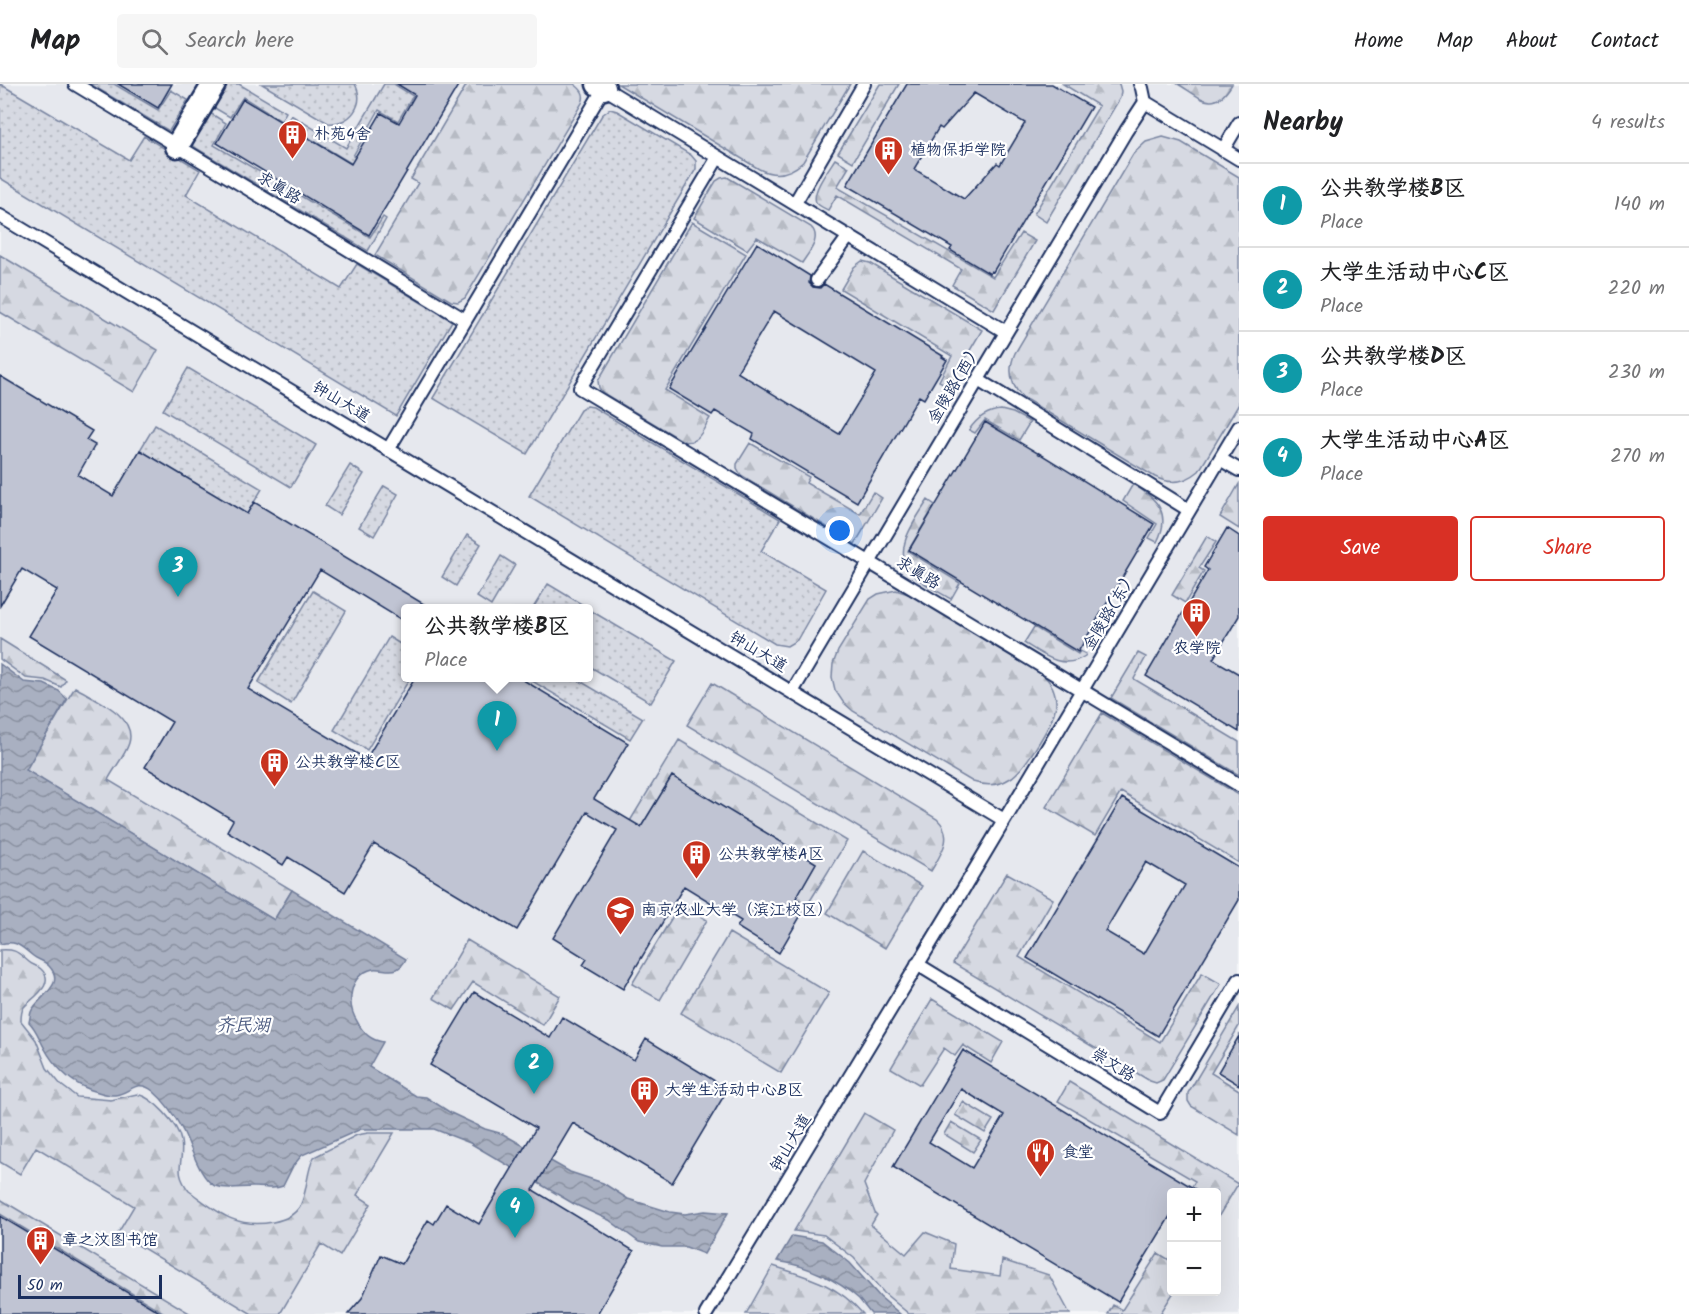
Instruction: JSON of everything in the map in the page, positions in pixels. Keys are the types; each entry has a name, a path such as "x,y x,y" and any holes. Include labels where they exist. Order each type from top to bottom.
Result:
{"street":[{"path":"177,146 214,84"}],"lane":[{"name":"求真路","path":"75,84 465,320"},
{"path":"795,203 864,84"},
{"path":"1140,84 1145,102 1239,159"},
{"path":"388,450 601,86 1006,332"},
{"name":"金陵路(西)","path":"792,692 1145,102"},
{"path":"1223,150 1239,123"},
{"name":"求真路","path":"718,157 580,388 1239,785"},
{"name":"钟山大道","path":"0,216 1004,820 706,1314"},
{"path":"817,280 849,236"},
{"path":"978,380 1190,510"},
{"name":"金陵路(东)","path":"1004,820 1239,427"},
{"path":"1220,459 1239,470"},
{"name":"崇文路","path":"917,964 1160,1113 1239,980"}],"shaded area":[{"name":"南京农业大学（滨江校区）","path":"0,84 1239,84 1239,1314 0,1314"}],"green space":[{"path":"0,84 129,160 144,136 200,170 186,195 341,289 357,264 452,321 396,416 0,178"},
{"path":"90,84 114,84 158,110 171,90 188,100 169,131"},
{"path":"227,84 239,84 286,112 281,121 243,97 230,117 213,107"},
{"path":"262,84 355,84 359,99 354,112 349,117 336,123 328,123"},
{"path":"384,84 394,84 413,96 398,121 379,110 353,156 362,162 359,168 286,124 291,115 346,148"},
{"path":"467,84 574,84 581,90 583,97 582,103 465,298 458,302 451,301 375,255 418,183 411,179"},
{"path":"618,84 850,84 803,162 788,172 771,173 759,169"},
{"path":"880,84 899,84 853,162 838,153"},
{"path":"1063,84 1119,84 1121,91 1120,98 1046,222 1034,214 1099,106"},
{"path":"1178,84 1232,84 1219,99 1213,101 1200,98"},
{"path":"610,109 691,155 696,161 696,169 527,454 433,398 602,115"},
{"path":"210,113 226,123 214,145 370,237 383,217 386,219 368,251 191,145"},
{"path":"1163,137 1181,142 1239,177 1239,404 1199,471 1189,478 1173,482 1155,477 1022,397 1011,376 1011,365 1015,353 1133,154 1146,142"},
{"path":"835,159 849,167 837,187 993,277 1021,233 1035,241 994,310 952,285 961,269 837,195 828,210 818,205 815,198 816,192"},
{"path":"727,177 811,227 815,240 802,263 757,237 747,250 694,218 716,181"},
{"path":"692,222 746,254 665,390 710,418 700,435 688,442 603,393 598,381"},
{"path":"0,255 158,350 134,392 0,312"},
{"path":"862,261 870,263 982,330 949,386 939,381 952,356 841,289 854,267"},
{"path":"188,368 316,445 291,487 163,410"},
{"path":"587,406 593,407 780,519 761,551 826,589 797,640 787,646 775,644 529,496 580,410"},
{"path":"1001,410 1013,413 1030,422 1019,440 985,420 975,433 969,430 983,416"},
{"path":"155,425 262,489 247,514 140,450"},
{"path":"750,443 809,477 806,483 860,514 873,492 882,498 855,544 741,475 737,464"},
{"path":"350,465 364,474 339,515 325,506"},
{"path":"1133,484 1149,495 1160,508 1163,523 1157,542 1149,538 1157,524 1123,501"},
{"path":"1239,484 1239,529 1220,517"},
{"path":"384,486 398,494 374,536 359,527"},
{"path":"928,500 935,505 908,551 960,583 951,599 914,576 904,558 906,538"},
{"path":"467,535 481,544 456,586 442,577"},
{"path":"1207,536 1216,542 1199,568 1204,571 1185,603 1172,595"},
{"path":"501,556 515,565 492,604 477,597"},
{"path":"548,584 581,604 536,604"},
{"path":"896,590 911,595 1028,665 1050,682 1056,700 1053,716 1029,758 1009,779 991,785 973,782 853,711 835,690 832,677 833,664 838,651 870,599 878,594"},
{"path":"313,591 346,611 291,704 258,683"},
{"path":"593,612 676,661 651,703 593,668"},
{"path":"1034,627 1078,654 1080,651 1086,654 1085,656 1069,662 1061,662 1038,652 1024,643"},
{"path":"389,637 401,644 401,682 408,682 367,750 334,730"},
{"path":"0,639 66,680 61,687 45,680 26,678 0,659"},
{"path":"1138,653 1146,657 1134,679 1239,742 1239,775 1111,698"},
{"path":"534,682 582,682 643,718 630,739"},
{"path":"712,683 937,819 942,825 946,838 942,852 931,871 687,725"},
{"path":"75,687 112,709 127,724 130,733 129,743 108,780 292,890 274,920 25,770"},
{"path":"1102,713 1239,795 1239,863 1121,792 1095,836 1046,807"},
{"path":"679,740 847,841 800,917 794,912 800,901 796,898 816,863 672,776 641,827 630,821"},
{"path":"863,851 922,886 885,948 827,913"},
{"path":"1007,873 1053,899 1019,957 1160,1042 1202,973 1221,984 1163,1080 1156,1083 1150,1081 953,963"},
{"path":"680,904 707,920 660,1000 632,984"},
{"path":"729,933 829,993 781,1073 681,1013"},
{"path":"467,940 560,996 543,1025 473,982 454,1010 433,998"},
{"path":"0,950 16,952 40,968 45,975 45,985 24,1007 21,1021 36,1040 47,1068 61,1085 77,1097 111,1100 137,1094 158,1106 179,1134 182,1149 181,1177 189,1191 228,1217 237,1221 260,1224 288,1217 298,1209 303,1200 314,1157 357,1135 394,1133 357,1195 371,1204 340,1256 321,1244 280,1314 252,1314 118,1233 134,1206 36,1147 20,1174 0,1162"},
{"path":"932,999 1003,1042 991,1063 963,1045 955,1056 944,1048 920,1085 891,1068"},
{"path":"1239,1007 1239,1026 1211,1073 1239,1090 1239,1135 1191,1106 1188,1093"},
{"path":"1069,1082 1238,1184 1221,1212 1221,1188 1191,1188 1195,1181 1058,1101"},
{"path":"963,1102 993,1120 985,1133 955,1115"},
{"path":"864,1113 893,1130 864,1184 877,1215 871,1225 906,1254 925,1232 954,1244 951,1269 1000,1276 1002,1260 1049,1275 1070,1314 909,1314 884,1293 854,1258 824,1235 794,1231"},
{"path":"951,1122 981,1140 973,1152 944,1134"},
{"path":"0,1199 191,1314 166,1314 0,1214"},
{"path":"1158,1253 1167,1259 1167,1296 1171,1296 1160,1314 1108,1314 1113,1305 1122,1310"},
{"path":"773,1266 822,1283 843,1296 863,1314 746,1314"}],"water":[{"name":"齐民湖","path":"0,664 24,682 44,684 59,691 67,699 26,770 274,920 292,890 406,959 397,969 373,969 365,972 354,984 351,1000 354,1016 365,1033 383,1042 369,1067 416,1096 426,1097 451,1113 485,1129 503,1134 570,1172 603,1183 628,1199 670,1212 728,1213 704,1254 686,1247 662,1247 639,1242 609,1220 574,1204 470,1143 434,1129 361,1129 302,1155 293,1166 283,1186 228,1188 215,1186 205,1177 196,1162 177,1120 153,1091 147,1087 138,1086 121,1094 108,1095 84,1087 67,1076 52,1060 29,1022 31,1012 53,985 54,973 47,964 18,945 0,944"},
{"path":"792,1236 822,1241 850,1263 880,1297 900,1314 871,1314 859,1299 831,1279 777,1261"}],"building":[{"path":"118,84 172,84 158,108"},
{"name":"朴苑4舍","path":"397,84 459,84 369,235 217,143 243,99 351,164 381,113 399,123 415,95"},
{"name":"植物保护学院","path":"907,84 1052,84 1091,107 990,274 950,250 952,247 847,185","holes":["974,93 1025,123 1000,165 997,163 964,199 914,169 939,127 942,129"]},
{"path":"757,243 810,276 809,283 813,287 820,288 824,284 947,360 924,399 919,396 857,502 752,439 754,434 715,411 712,415 669,389","holes":["774,311 876,373 839,434 737,372"]},
{"path":"0,376 92,431 86,440 95,445 78,475 113,496 140,450 247,514 254,502 424,604 401,604 401,620 320,570 248,689 366,759 413,682 527,682 628,743 594,799 641,827 672,776 816,863 796,898 800,901 794,912 800,917 779,953 737,927 741,921 684,886 623,989 583,965 587,959 553,938 617,830 587,812 517,930 374,844 345,892 288,857 283,865 227,831 233,820 145,767 172,722 29,636 57,590 22,569 0,606"},
{"path":"985,422 1154,524 1078,652 909,550"},
{"name":"农学院","path":"1227,528 1239,536 1239,616 1213,659 1239,674 1239,732 1146,676 1208,570 1204,567"},
{"path":"1122,798 1239,868 1239,900 1158,1036 1027,958","holes":["1146,862 1185,885 1144,954 1105,931"]},
{"path":"474,992 550,1038 562,1017 634,1060 646,1039 728,1089 672,1183 573,1123 533,1190 634,1251 597,1314 348,1314 362,1298 381,1255 402,1264 428,1220 434,1224 446,1204 479,1224 536,1128 430,1065"},
{"path":"1239,1036 1239,1085 1218,1072"},
{"name":"食堂","path":"963,1050 1193,1188 1167,1188 1167,1221 1118,1302 893,1167","holes":["961,1089 1004,1115 972,1168 929,1142"]},
{"name":"章之汶图书馆","path":"0,1216 163,1314 0,1314"}],"place":[{"name":"朴苑4舍","path":"293,160"},
{"name":"植物保护学院","path":"889,176"},
{"name":"公共教学楼D区","path":"178,597"},
{"name":"农学院","path":"1197,638"},
{"name":"公共教学楼B区","path":"497,751"},
{"name":"公共教学楼C区","path":"274,788"},
{"name":"公共教学楼A区","path":"697,880"},
{"name":"南京农业大学（滨江校区）","path":"620,936"},
{"name":"大学生活动中心C区","path":"534,1094"},
{"name":"大学生活动中心B区","path":"644,1116"},
{"name":"食堂","path":"1041,1178"},
{"name":"大学生活动中心A区","path":"515,1238"},
{"name":"章之汶图书馆","path":"41,1266"}]}
